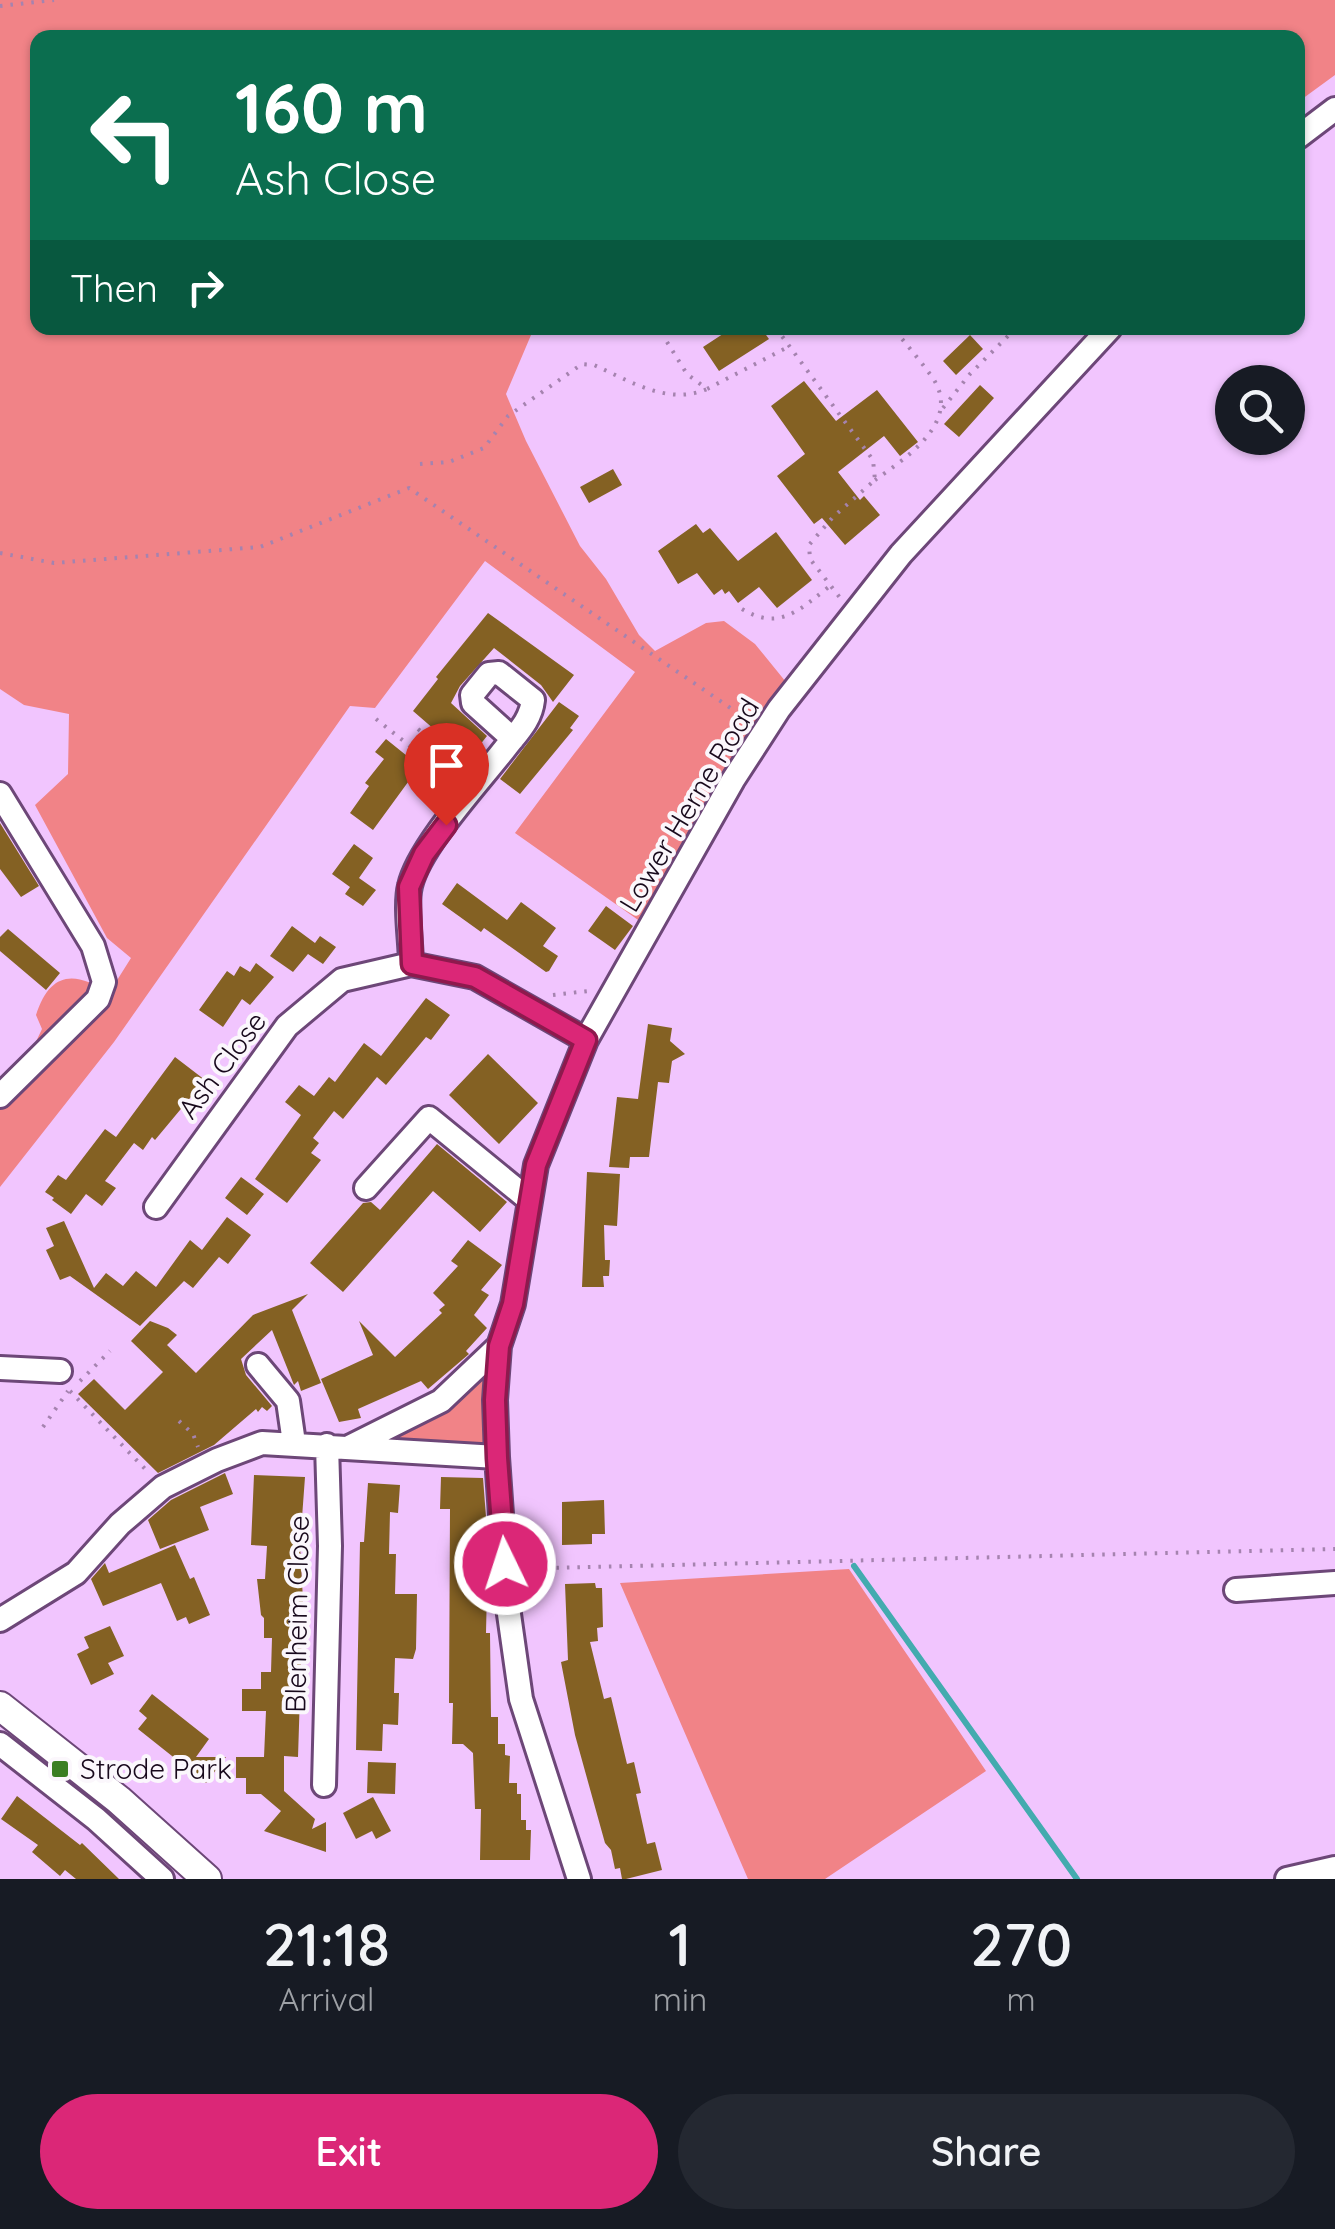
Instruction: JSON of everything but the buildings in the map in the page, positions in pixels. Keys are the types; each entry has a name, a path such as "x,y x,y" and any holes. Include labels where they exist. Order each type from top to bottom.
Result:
{"main road":[{"path":"0,1706 119,1800 207,1879"}],"street":[{"path":"1305,132 1335,109"},
{"name":"Lower Herne Road","path":"580,1879 521,1700 497,1458 495,1400 499,1346 513,1304 536,1165 586,1040 732,780 764,731 901,554 1104,335"},
{"path":"412,964 409,887 424,854 512,739"},
{"path":"0,794 93,946 104,982 98,998 0,1096"},
{"name":"Ash Close","path":"156,1207 287,1026 342,980 412,964 475,977 586,1040"},
{"path":"366,1188 429,1118 528,1198"},
{"name":"Lower Herne Road","path":"339,1445 441,1401 499,1346"},
{"path":"258,1365 288,1401 294,1443"},
{"path":"0,1368 64,1382"},
{"name":"Lower Herne Road","path":"0,1620 76,1573 120,1524 163,1487 262,1442 497,1458"},
{"name":"Blenheim Close","path":"324,1785 330,1546 339,1445"},
{"path":"1236,1590 1335,1582"},
{"path":"0,1744 96,1820 162,1879"},
{"path":"1286,1879 1335,1868"}],"path":[{"path":"0,6 54,0"},
{"path":"780,335 872,460 875,480"},
{"path":"899,335 934,379 941,398 940,412"},
{"path":"855,612 810,559 809,545 833,516 916,450 970,374 1007,335"},
{"path":"667,342 687,374 707,390"},
{"path":"420,464 449,462 484,448 508,416 582,364 594,365 673,397 693,396 788,347"},
{"path":"0,553 54,563 260,547 409,488 764,731"},
{"path":"742,609 762,620 778,620 830,586"},
{"path":"376,719 440,770"},
{"path":"418,729 464,766"},
{"path":"548,995 589,990 612,980 630,964"},
{"path":"43,1427 64,1382 110,1351"},
{"path":"64,1382 163,1487"},
{"path":"179,1421 192,1434 209,1464"},
{"path":"505,1564 547,1568 1335,1549"}],"shaded area":[{"path":"0,0 1335,0 1335,75 1305,97 1305,30 30,30 30,335 531,335 506,394 580,546 606,579 639,635 655,651 706,623 724,621 755,644 790,687 658,934 515,833 635,672 485,561 375,708 350,706 114,1042 0,1187 0,1089 31,1052 42,1029 36,1015 48,990 65,979 74,979 109,993 131,958 107,938 35,805 68,774 69,714 24,705 0,689"},
{"path":"499,1346 497,1457 351,1446 441,1401"},
{"path":"849,1569 986,1771 825,1879 748,1879 620,1583"}],"waterway":[{"path":"854,1566 1077,1879"}],"place":[{"name":"Strode Park","path":"60,1769"}],"route":[{"path":"446,825 424,854 409,887 412,964 475,977 586,1040 536,1165 513,1304 499,1346 495,1400 505,1564"}]}
